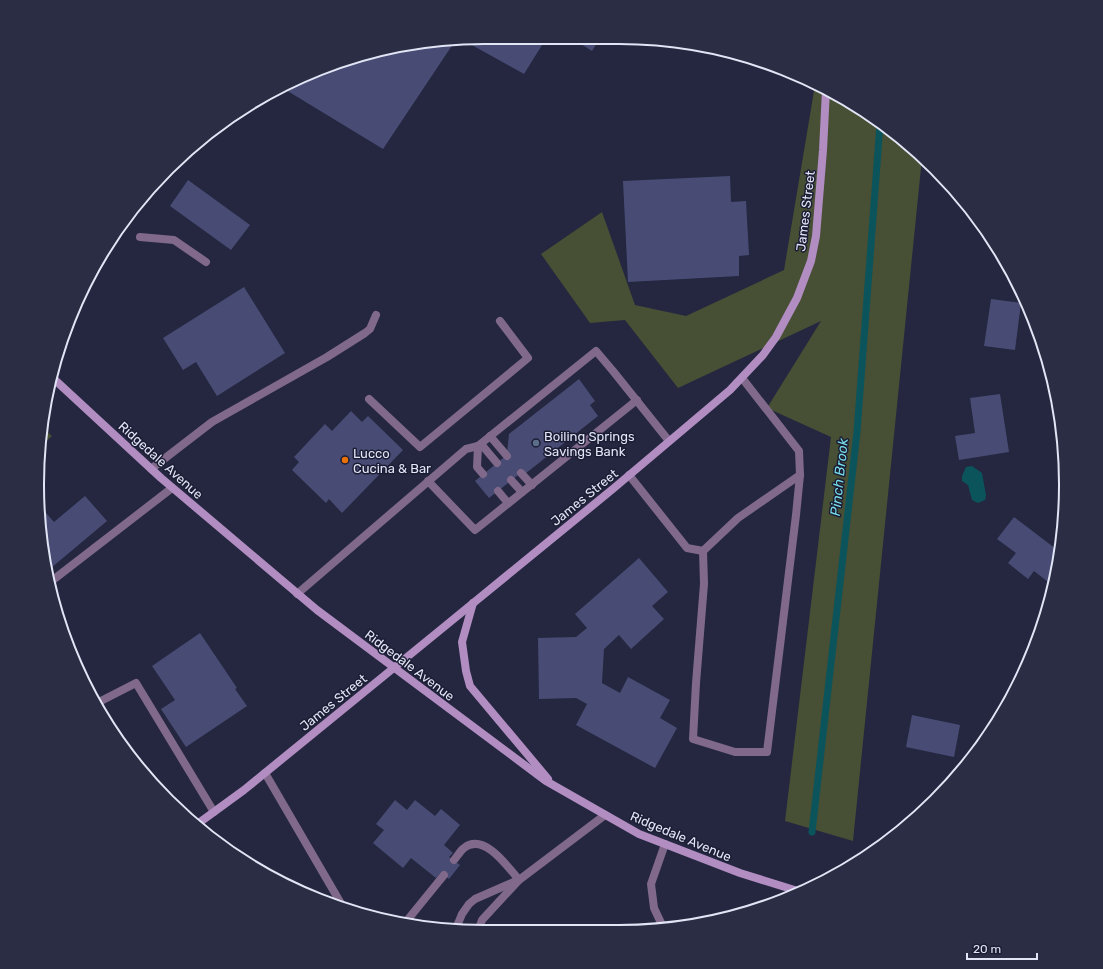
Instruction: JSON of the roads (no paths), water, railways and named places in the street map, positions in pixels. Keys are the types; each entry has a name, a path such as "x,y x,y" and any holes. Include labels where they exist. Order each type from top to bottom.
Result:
{"street":[{"name":"James Street","path":"201,821 265,773 670,441 730,390 763,355 776,337 797,298 811,261 817,228 826,96"},
{"name":"Ridgedale Avenue","path":"56,381 172,488 297,594 546,781 639,834 740,873 792,889"},
{"path":"474,603 462,642 466,671 470,686 554,786"}],"lane":[{"path":"140,237 174,240 206,262"},
{"path":"151,469 212,422 327,357 365,333 370,329 376,314"},
{"path":"370,400 420,447 528,358 500,321"},
{"path":"297,594 466,449 480,445 596,351 614,371 670,441"},
{"path":"742,378 799,450 800,475 796,515 767,752 736,752 693,739 704,584 703,551 738,518 800,475"},
{"path":"428,481 474,530 637,400"},
{"path":"490,436 507,456"},
{"path":"480,445 497,463"},
{"path":"480,445 477,467 483,474"},
{"path":"521,473 532,485"},
{"path":"629,475 687,548 703,551"},
{"path":"511,480 522,492"},
{"path":"54,579 172,488"},
{"path":"498,491 508,503"},
{"path":"101,701 136,683 214,812"},
{"path":"265,773 339,900"},
{"path":"480,925 482,920 519,880 605,815"},
{"path":"454,860 464,848 470,845 480,844 488,848 505,862 519,880"},
{"path":"661,923 654,908 651,884 665,844"},
{"path":"409,918 444,875"},
{"path":"458,924 462,914 469,904 475,899 519,880"}],"waterway":[{"name":"Pinch Brook","path":"812,832 857,432 880,130"}],"place":[{"name":"Boiling Springs Savings Bank","path":"536,443"},
{"name":"Lucco Cucina & Bar","path":"345,460"}]}
